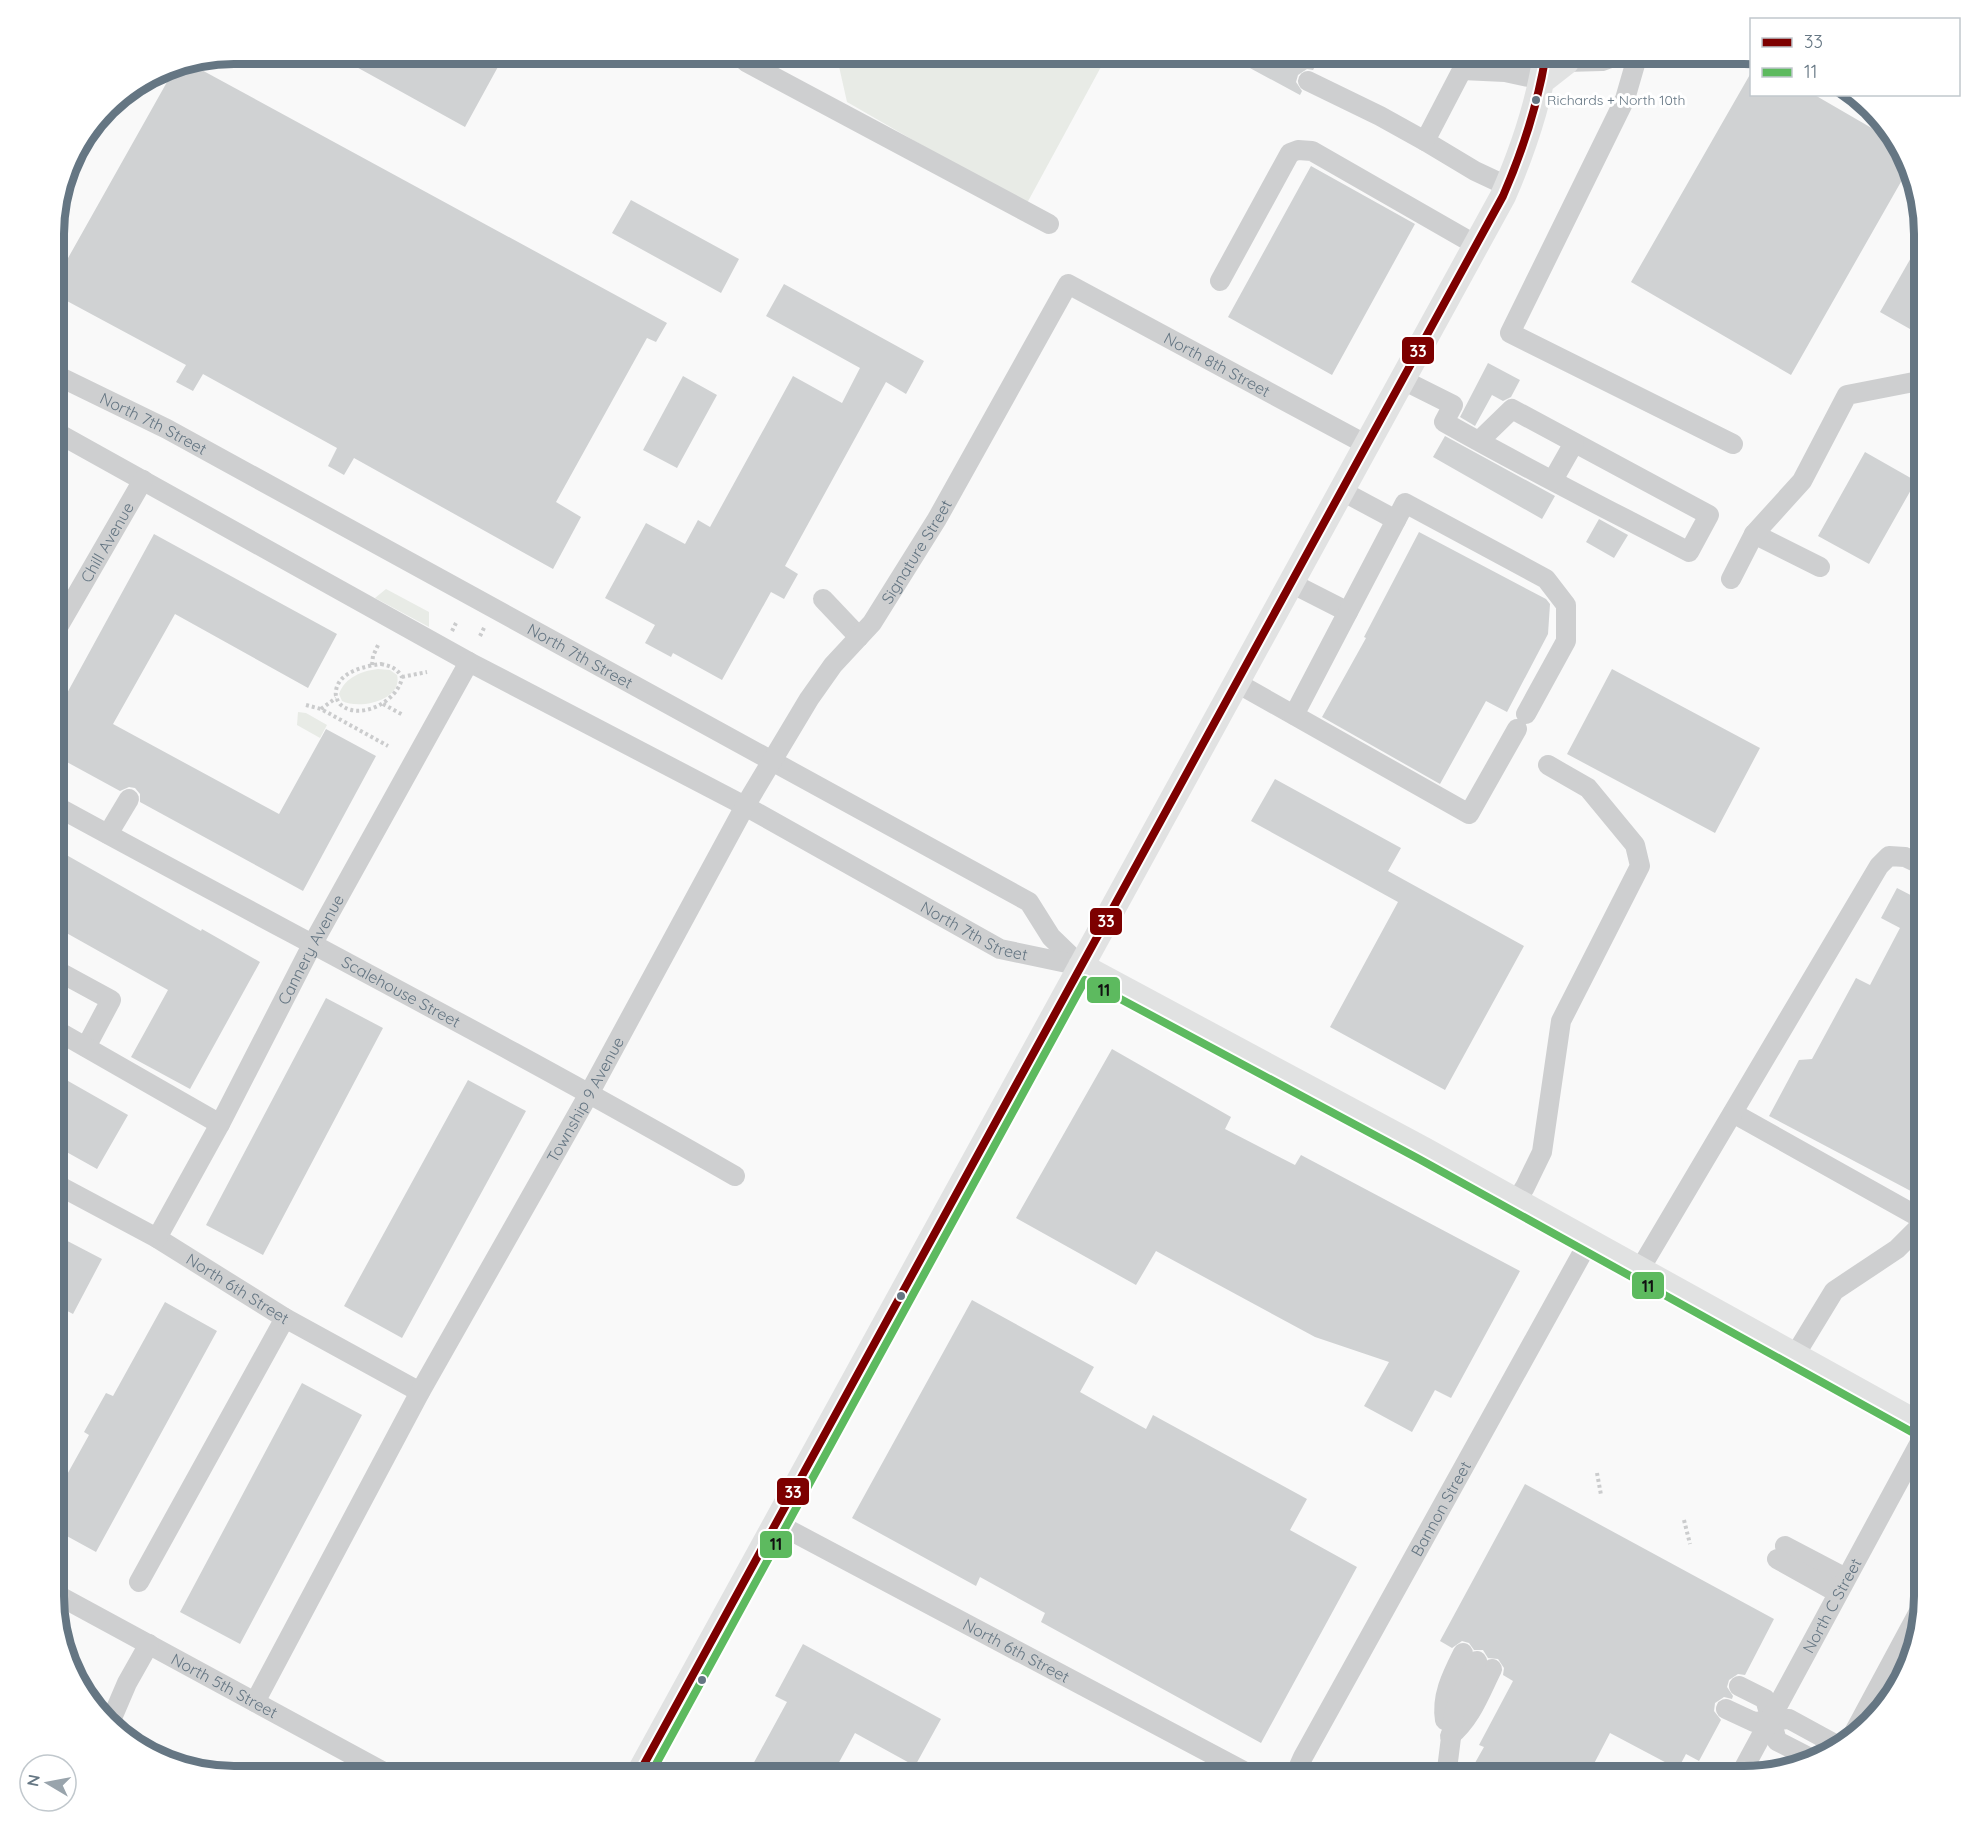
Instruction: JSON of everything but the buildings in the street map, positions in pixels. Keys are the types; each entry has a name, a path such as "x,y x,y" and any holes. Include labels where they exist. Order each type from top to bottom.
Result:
{"main road":[{"path":"643,1766 1476,245 1521,154 1542,80 1554,65"},
{"name":"North 7th Street","path":"1082,966 1589,1240 1914,1421"}],"street":[{"path":"752,65 1048,224"},
{"path":"1425,141 1464,65"},
{"path":"1478,65 1542,80"},
{"path":"1635,65 1625,99 1510,333 1733,444"},
{"path":"1308,81 1380,116 1475,171 1507,186"},
{"path":"1220,281 1290,153 1298,150 1312,151 1476,245"},
{"name":"North 8th Street","path":"1068,284 1367,445"},
{"name":"Signature Street","path":"745,806 815,691 833,665 872,623 937,519 1068,284"},
{"name":"North 7th Street","path":"65,379 188,440 1029,902 1052,937 1082,966"},
{"path":"1403,380 1453,405 1444,423 1689,552 1709,515 1512,409 1479,441"},
{"path":"1731,579 1754,534 1802,481 1846,395 1913,382"},
{"name":"North 7th Street","path":"65,437 469,662 745,806 1000,949 1082,966"},
{"path":"1552,480 1574,443"},
{"name":"Chill Avenue","path":"65,615 143,480"},
{"path":"1342,491 1396,520"},
{"path":"1237,683 1469,814 1566,641 1566,605 1546,579 1405,503 1294,715"},
{"path":"1754,534 1820,567"},
{"path":"1291,583 1348,612"},
{"path":"823,599 859,637"},
{"name":"Cannery Avenue","path":"157,1238 220,1124 312,945 469,662"},
{"path":"1516,1201 1542,1152 1561,1021 1640,866 1635,845 1588,788 1548,765"},
{"path":"108,834 129,799"},
{"name":"Township 9 Avenue","path":"255,1702 420,1392 590,1092 745,806"},
{"name":"Scalehouse Street","path":"65,811 590,1092 735,1176"},
{"path":"1640,1269 1879,866 1889,856 1905,857 1913,861"},
{"path":"65,975 111,1000 86,1047"},
{"path":"65,1035 220,1124"},
{"path":"1733,1113 1914,1215"},
{"name":"North 6th Street","path":"65,1189 157,1238 285,1318 420,1392"},
{"path":"1795,1355 1834,1291 1897,1249 1914,1232"},
{"name":"Bannon Street","path":"1300,1766 1589,1240"},
{"path":"139,1582 285,1318"},
{"name":"North C Street","path":"1745,1766 1914,1454"},
{"name":"North 6th Street","path":"776,1522 1234,1766"},
{"path":"1781,1552 1842,1586"},
{"name":"North 5th Street","path":"65,1599 373,1766"},
{"path":"1861,1720 1910,1628"},
{"path":"113,1716 148,1644"},
{"path":"1447,1766 1454,1714 1477,1661"},
{"path":"1739,1686 1765,1699 1777,1740 1805,1755"},
{"path":"1726,1709 1754,1722 1788,1719 1831,1742"}],"path":[{"path":"372,665 379,643"},
{"path":"372,665 389,666 399,671 402,676 398,691 383,704 361,710 342,705 336,698 336,690 342,678 358,669 372,665"},
{"path":"402,676 427,672"},
{"path":"321,709 336,698"},
{"path":"383,704 403,715"},
{"path":"306,705 321,709 388,746"},
{"path":"1597,1473 1601,1495"},
{"path":"1684,1520 1690,1544"}],"shaded area":[{"path":"839,65 1102,65 1026,205 847,102"},
{"path":"386,589 429,612 429,627 375,598"},
{"path":"378,669 390,670 397,675 397,684 387,697 359,704 342,701 339,694 345,683 360,673"},
{"path":"298,712 306,713 327,725 320,738 297,725"}],"transit line":[{"name":"33","path":"643,1766 1503,196 1529,126 1544,65"},
{"name":"11","path":"655,1766 1085,980 1419,1159 1914,1433"}],"place":[{"name":"Richards + North 10th","path":"1536,100"}]}
